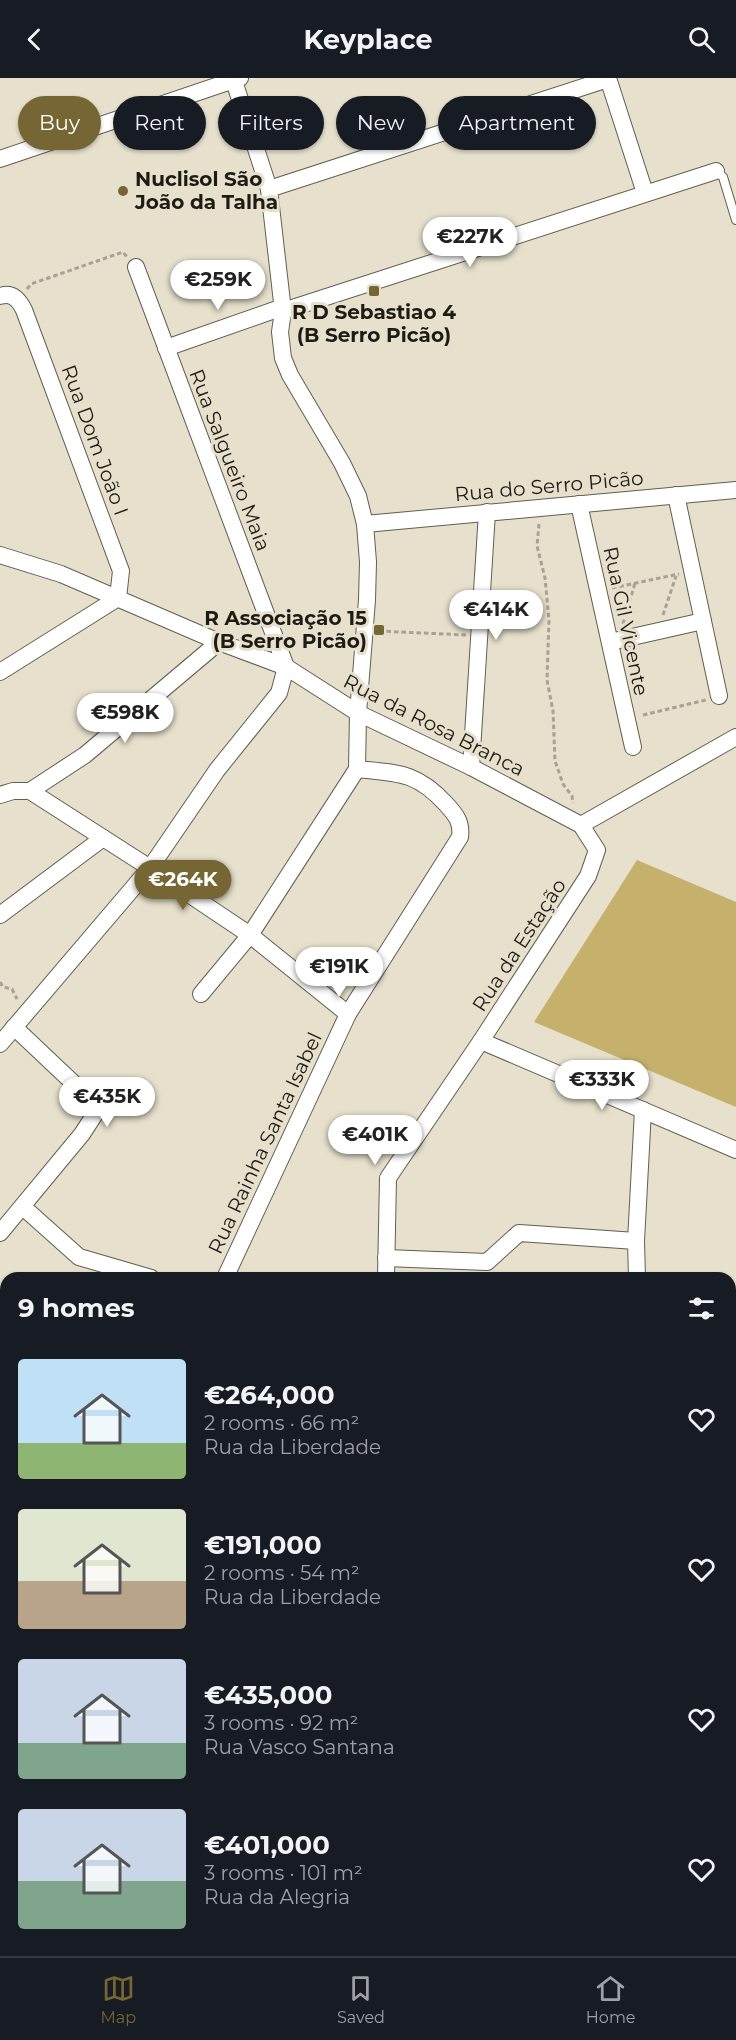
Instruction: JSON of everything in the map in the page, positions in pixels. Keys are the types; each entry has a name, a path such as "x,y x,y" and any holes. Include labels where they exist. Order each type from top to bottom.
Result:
{"street":[{"path":"0,159 236,79 269,189 283,309 280,332 283,358 290,375 342,463 358,496 365,524 368,562 358,713 357,769 250,935 201,994"},
{"path":"269,189 608,79 645,193"},
{"path":"166,348 716,171"},
{"name":"Rua Salgueiro Maia","path":"136,267 286,667"},
{"path":"0,296 6,294 18,299"},
{"name":"Rua Dom João I","path":"18,299 121,571 118,598"},
{"name":"Rua do Serro Picão","path":"365,524 736,489"},
{"path":"676,495 685,572 703,621 719,696"},
{"name":"Rua Gil Vicente","path":"579,504 598,591 614,641 633,747"},
{"path":"471,767 487,512"},
{"name":"Rua da Rosa Branca","path":"0,555 61,574 219,642 286,667 358,713 471,767 578,824"},
{"path":"0,672 118,598"},
{"path":"614,641 703,621"},
{"path":"30,791 85,755 219,642"},
{"path":"0,1044 150,868 217,770 279,693 286,667"},
{"path":"578,824 736,737"},
{"name":"Rua Rainha Santa Isabel","path":"228,1272 348,1014 460,837 461,826 457,815 422,782 405,775 357,769"},
{"path":"0,795 13,791 30,791 250,935 348,1014"},
{"name":"Rua da Estação","path":"386,1272 388,1178 481,1041 588,876 597,850 578,824"},
{"path":"0,915 103,838"},
{"path":"0,1233 82,1134 95,1114 93,1104 87,1096 14,1028"},
{"path":"481,1041 736,1150"},
{"path":"637,1272 636,1241 643,1110"},
{"path":"23,1207 79,1257 130,1272"},
{"path":"386,1258 488,1262 519,1233 636,1241"}],"lane":[{"path":"716,171 723,177 736,220"}],"path":[{"path":"18,299 32,284 123,252 136,267"},
{"path":"540,507 537,546 545,578 549,620 547,680 553,711 555,761 563,784 572,796 578,824"},
{"path":"598,591 685,572"},
{"path":"658,631 685,572"},
{"path":"614,641 635,583"},
{"path":"365,631 479,635"},
{"path":"627,719 719,696"},
{"path":"0,982 3,987 12,989 19,1005 26,1013"}],"shaded area":[{"path":"637,860 736,902 736,1107 534,1022"}],"place":[{"name":"Nuclisol São João da Talha","path":"123,191"},
{"name":"R D Sebastiao 4 (B Serro Picão)","path":"374,291"},
{"name":"R Associação 15 (B Serro Picão)","path":"379,630"}]}
